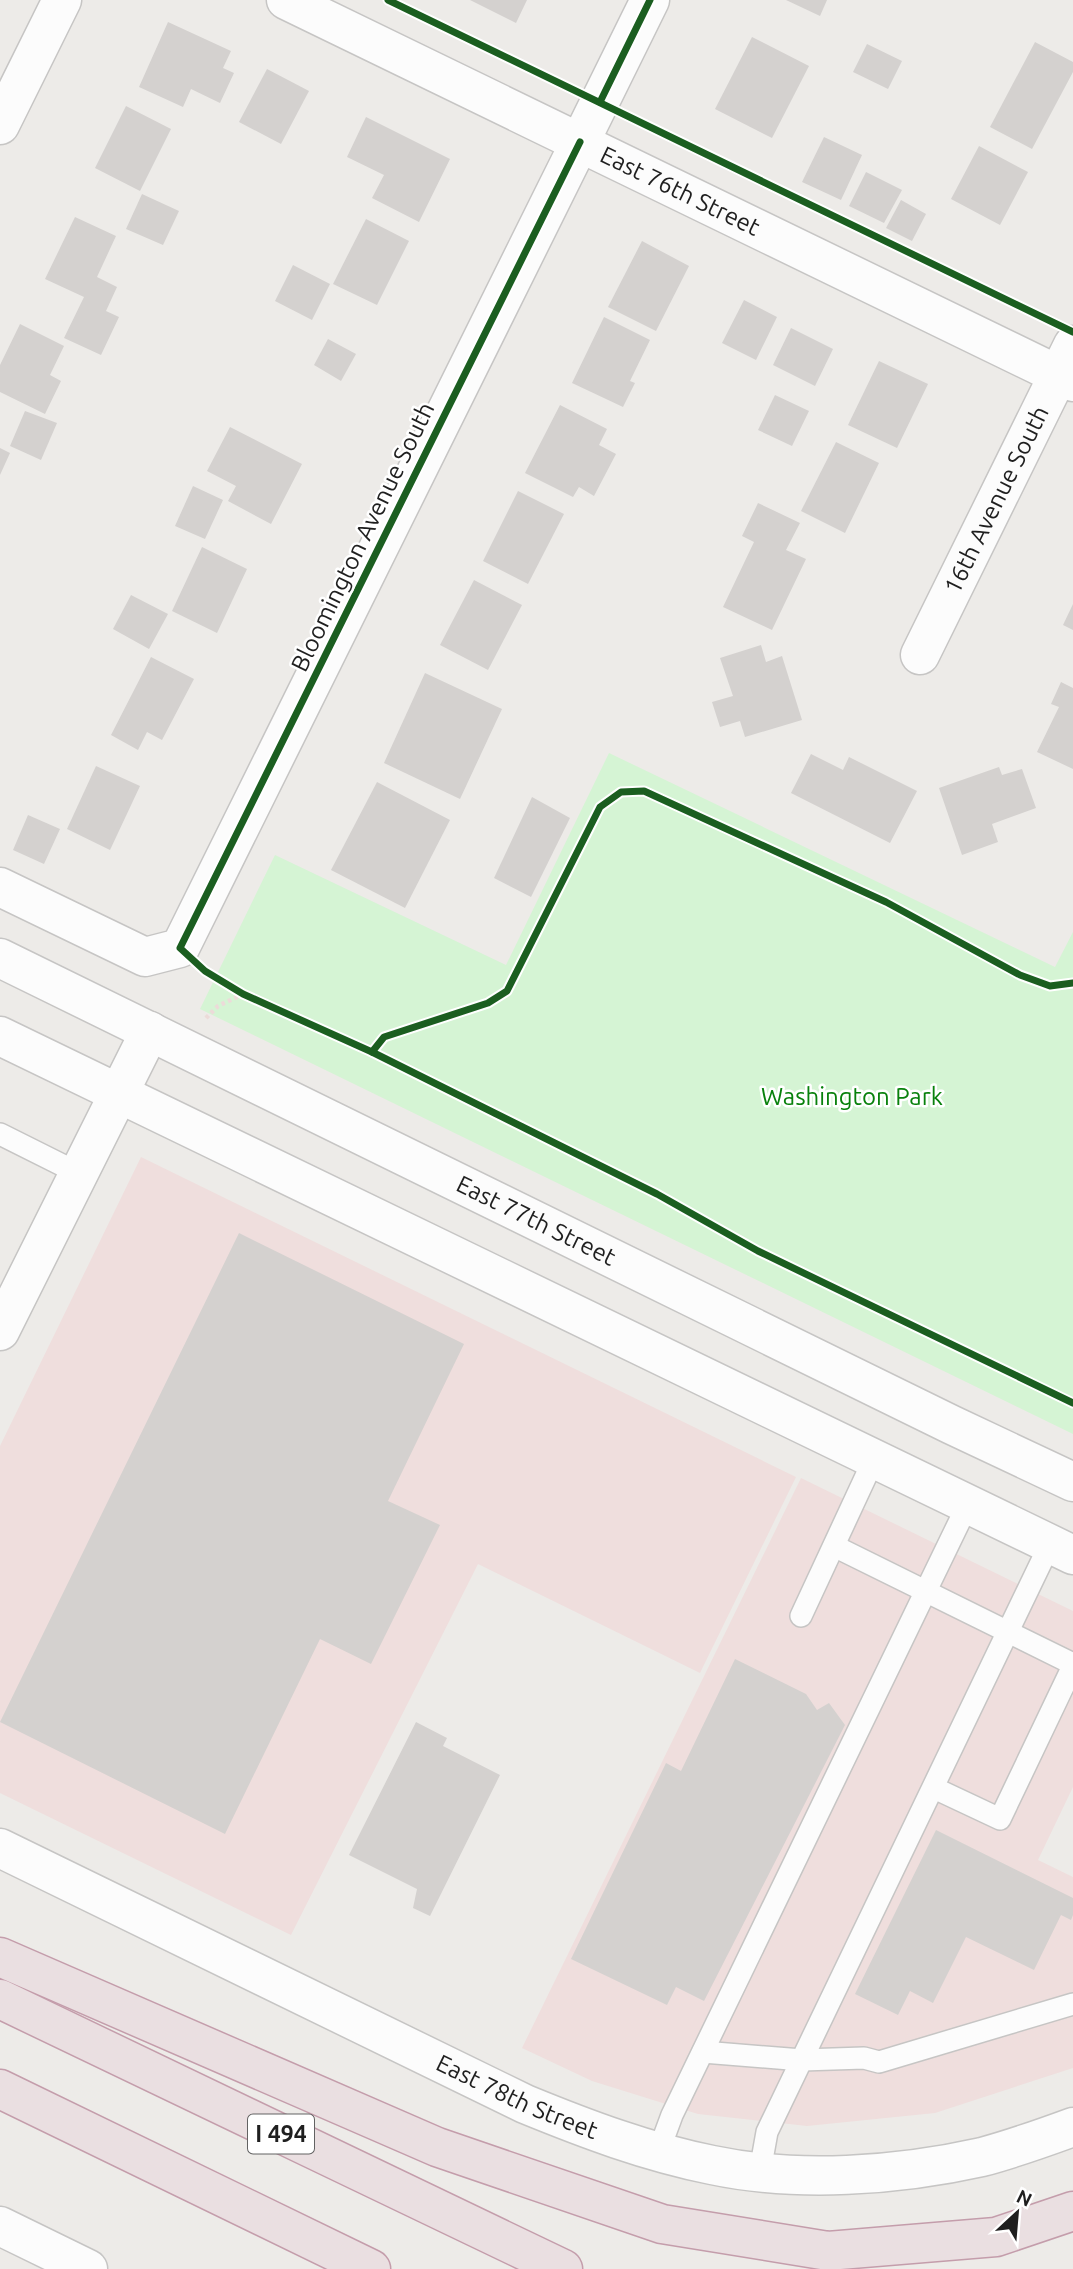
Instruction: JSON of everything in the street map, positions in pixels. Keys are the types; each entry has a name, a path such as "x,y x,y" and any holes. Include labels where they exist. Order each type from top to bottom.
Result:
{"highway":[{"path":"0,1957 437,2147 662,2224 828,2251 996,2237 1073,2211"},
{"name":"I 494","path":"0,1999 563,2269"},
{"path":"0,2089 372,2269"}],"street":[{"path":"0,125 62,0"},
{"name":"East 76th Street","path":"286,0 580,142 1068,367"},
{"name":"Bloomington Avenue South","path":"0,887 145,957 180,948 650,0"},
{"name":"16th Avenue South","path":"920,655 1068,367"},
{"name":"East 77th Street","path":"0,958 952,1426 1073,1482"},
{"path":"0,1331 150,1031"},
{"path":"0,1035 1061,1550"},
{"name":"East 78th Street","path":"0,1848 524,2104 591,2131 658,2152 715,2166 835,2176 982,2157 1073,2127"},
{"path":"0,2226 88,2269"}],"lane":[{"path":"0,1134 78,1173"},
{"path":"801,1616 874,1459"},
{"path":"658,2152 673,2115 968,1504"},
{"path":"834,1546 1073,1665 1000,1819 934,1788"},
{"path":"760,2171 767,2132 1009,1633 1061,1550"},
{"path":"703,2053 802,2060 864,2058 879,2062 1073,2004"}],"path":[{"path":"233,988 255,999"},
{"path":"201,1024 218,1006 243,994"}],"shaded area":[{"path":"141,1157 796,1477 700,1673 478,1564 291,1935 0,1793 0,1446"},
{"path":"801,1478 1073,1611 1073,1787 1038,1860 1073,1877 1073,2068 935,2113 807,2126 698,2114 592,2081 522,2048"}],"green space":[{"name":"Washington Park","path":"609,753 1055,967 1073,932 1073,1434 200,1009 275,855 506,965"}],"building":[{"path":"470,0 527,0 516,23"},
{"path":"786,0 827,0 820,16"},
{"path":"168,22 231,51 223,68 234,73 220,103 191,89 183,107 139,87"},
{"path":"752,37 809,66 772,138 715,109"},
{"path":"1035,42 1073,62 1073,72 1032,149 990,127"},
{"path":"867,44 902,61 888,89 853,72"},
{"path":"267,69 309,91 281,144 239,122"},
{"path":"126,106 171,129 140,191 95,168"},
{"path":"366,117 450,159 419,222 372,198 384,175 347,157"},
{"path":"824,137 862,155 841,200 802,182"},
{"path":"979,146 1028,172 1000,225 951,199"},
{"path":"866,172 902,190 884,223 849,206"},
{"path":"142,194 179,211 163,245 126,229"},
{"path":"901,200 926,214 912,241 886,228"},
{"path":"75,217 116,236 97,277 117,287 106,311 119,317 101,355 64,338 84,297 45,279"},
{"path":"366,219 409,241 377,305 333,284"},
{"path":"642,241 689,266 656,331 608,307"},
{"path":"293,265 330,284 312,320 275,301"},
{"path":"744,300 777,317 756,360 722,343"},
{"path":"604,317 650,340 630,381 635,383 623,407 572,383"},
{"path":"20,324 64,346 50,375 61,381 45,414 0,392 0,365"},
{"path":"791,328 833,349 815,386 773,365"},
{"path":"328,339 356,354 341,381 314,365"},
{"path":"879,361 928,384 897,448 848,425"},
{"path":"775,395 809,411 792,446 758,430"},
{"path":"560,405 607,429 599,445 616,454 594,496 579,487 573,497 525,473"},
{"path":"25,411 57,423 41,460 10,446"},
{"path":"230,427 302,464 271,524 228,501 236,486 207,471"},
{"path":"836,442 879,463 845,533 801,511"},
{"path":"0,448 10,453 0,475"},
{"path":"193,486 223,500 205,539 175,526"},
{"path":"518,491 564,514 528,584 483,561"},
{"path":"758,503 800,523 786,550 806,559 772,630 723,607 754,542 742,536"},
{"path":"202,547 247,569 217,633 172,611"},
{"path":"474,580 522,605 488,670 440,645"},
{"path":"131,595 168,614 149,649 113,629"},
{"path":"1073,604 1073,630 1063,625"},
{"path":"761,645 766,662 782,656 802,720 745,737 740,721 720,727 712,702 733,696 720,658"},
{"path":"151,657 194,679 162,740 147,732 138,750 111,735"},
{"path":"425,673 502,709 460,799 384,763"},
{"path":"1061,682 1073,688 1073,769 1037,752 1059,707 1051,704"},
{"path":"811,754 843,770 849,757 917,791 890,843 791,793"},
{"path":"96,766 140,786 110,850 67,829"},
{"path":"999,767 1002,775 1022,769 1036,808 992,824 998,842 962,855 939,788"},
{"path":"377,782 450,820 405,908 331,870"},
{"path":"532,797 570,818 531,897 494,878"},
{"path":"28,815 60,829 44,864 13,850"},
{"path":"239,1233 464,1344 388,1501 440,1525 371,1664 320,1639 225,1834 0,1722"},
{"path":"735,1659 806,1694 817,1710 829,1703 845,1725 704,2001 676,1987 667,2005 571,1959 666,1763 681,1771"},
{"path":"416,1722 447,1738 443,1746 500,1775 430,1916 413,1908 417,1889 349,1855"},
{"path":"936,1830 1073,1898 1073,1915 1071,1920 1061,1915 1034,1970 966,1937 933,2003 910,1991 898,2015 855,1994"}],"cycle path":[{"path":"388,0 1073,332"},
{"path":"600,102 650,0"},
{"path":"580,142 180,948 205,971 243,994 372,1052 657,1194 758,1251 1073,1403"},
{"path":"372,1052 384,1037 488,1003 507,991 600,807 621,792 644,791 886,902 1020,975 1050,986 1073,983"}]}
